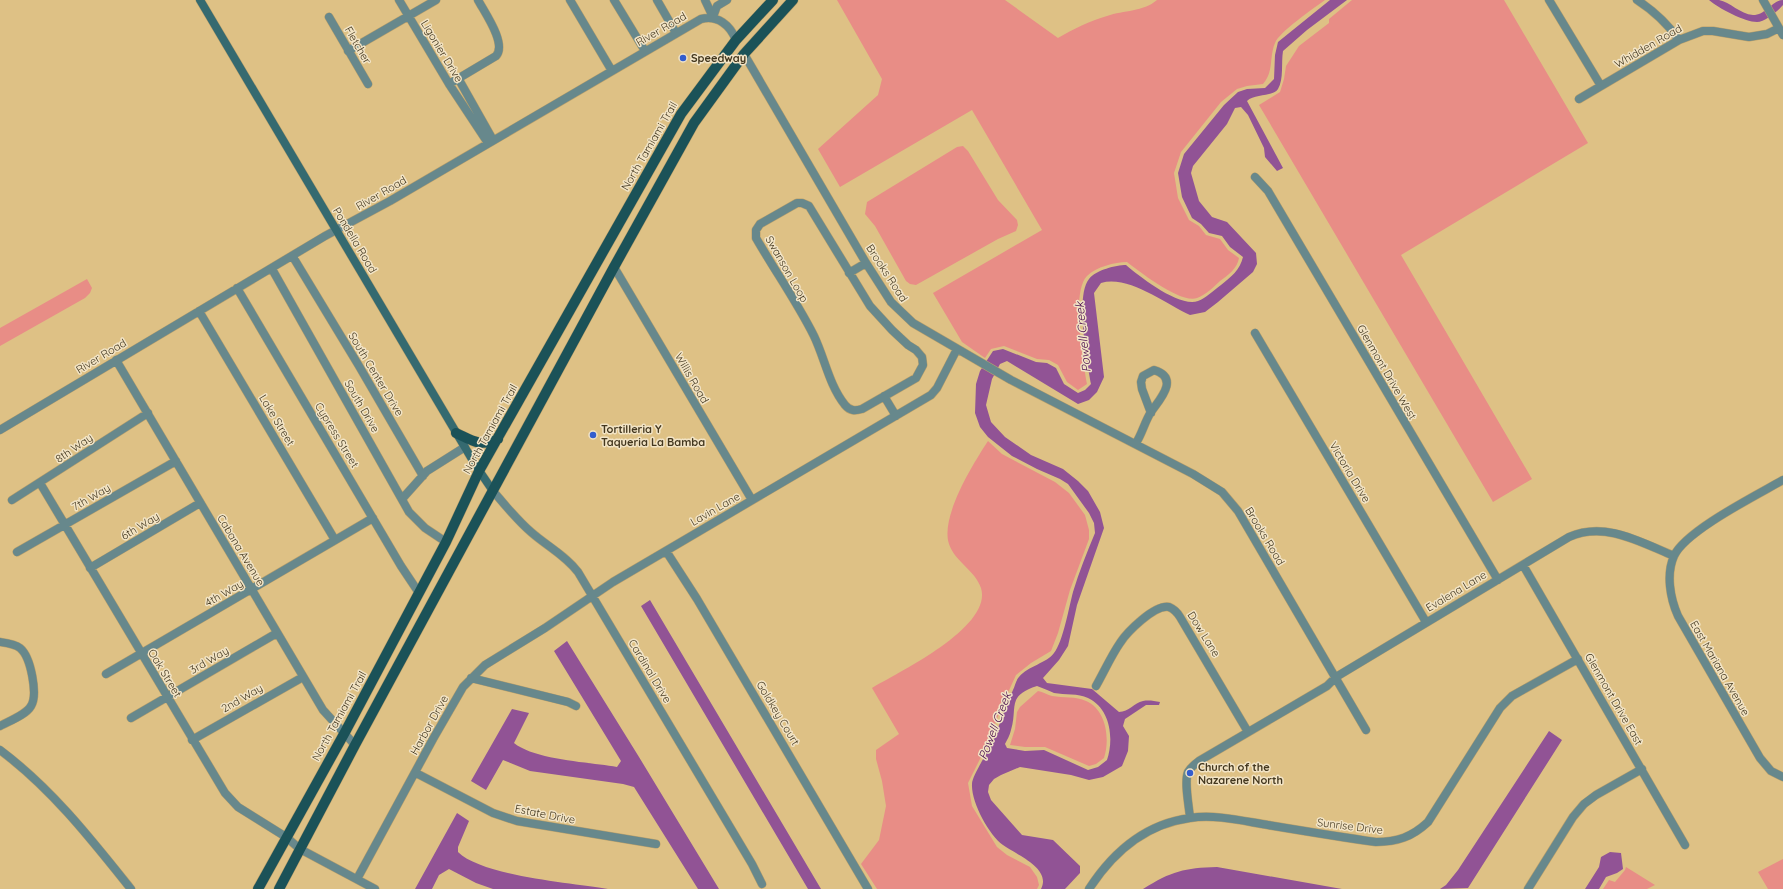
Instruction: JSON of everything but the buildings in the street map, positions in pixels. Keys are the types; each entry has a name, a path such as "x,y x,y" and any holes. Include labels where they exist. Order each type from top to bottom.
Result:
{"main road":[{"name":"Pondella Road","path":"200,0 456,433 493,491"},
{"name":"North Tamiami Trail","path":"258,889 344,734 446,542 479,471 681,114 736,40 773,0"},
{"path":"279,889 355,745 614,266 694,123 744,54 793,0"},
{"path":"744,54 746,41 755,19"},
{"path":"726,78 728,70 736,54 736,40"},
{"path":"612,235 610,252 614,266"},
{"path":"456,433 479,444 489,443 498,439"}],"street":[{"name":"Ligonier Drive","path":"399,0 467,112 491,142"},
{"path":"348,51 436,0"},
{"path":"449,84 496,56 500,49 499,41 478,0"},
{"path":"570,0 612,71"},
{"path":"614,0 645,51"},
{"path":"657,0 676,33"},
{"path":"705,0 713,17 727,25 736,40"},
{"path":"713,17 717,6 727,0"},
{"path":"1549,0 1601,86"},
{"path":"1637,0 1654,11 1666,22 1679,40"},
{"path":"1763,1 1781,32"},
{"name":"Fletcher","path":"329,17 368,84"},
{"name":"River Road","path":"0,430 116,360 293,257 336,230 389,202 676,33 702,19 713,17"},
{"name":"Whidden Road","path":"1579,99 1679,40 1703,31 1713,31 1749,37 1781,32"},
{"name":"Brooks Road","path":"744,54 866,262 885,293 898,310 913,323 978,361 1136,443 1215,487 1233,504 1366,730"},
{"name":"Ligonier Drive","path":"458,78 476,107 491,142"},
{"path":"467,112 476,107"},
{"name":"Glenmont Drive West","path":"1255,177 1268,191 1498,580"},
{"name":"Swanson Loop","path":"797,203 806,204 814,214 848,273 870,306 882,320 922,357 923,365 916,378 856,411 846,406 833,386 814,336 756,238 758,226 792,205 797,203"},
{"name":"South Center Drive","path":"293,257 423,476"},
{"path":"848,273 866,262"},
{"name":"Willis Road","path":"614,266 752,500"},
{"name":"South Drive","path":"272,269 410,512 425,528 446,542"},
{"name":"Cypress Street","path":"238,288 401,566 419,593"},
{"name":"Lake Street","path":"199,311 335,540"},
{"name":"Victoria Drive","path":"1254,333 1426,622"},
{"name":"Lavin Lane","path":"471,678 490,662 666,550 932,395 957,349"},
{"name":"Cabana Avenue","path":"116,360 326,715 355,745"},
{"path":"1136,443 1151,413 1165,393 1167,384 1166,377 1160,372 1154,370 1143,376 1141,382 1151,413"},
{"path":"884,396 896,416"},
{"name":"8th Way","path":"12,500 148,413"},
{"path":"402,499 432,467 465,447"},
{"name":"7th Way","path":"17,552 176,461"},
{"path":"1674,556 1680,546 1703,528 1783,480"},
{"name":"Oak Street","path":"40,483 219,785 231,801 244,812 286,837 300,849 375,889"},
{"name":"Cardinal Drive","path":"493,491 530,532 566,558 578,572 748,857 762,884"},
{"name":"6th Way","path":"90,568 200,502"},
{"name":"4th Way","path":"106,674 373,518"},
{"name":"Evalena Lane","path":"1190,818 1187,782 1191,767 1327,686 1336,677 1426,622 1569,537 1584,532 1613,532 1674,556"},
{"name":"Goldkey Court","path":"666,550 697,599 868,889"},
{"name":"East Mariana Avenue","path":"1674,556 1670,573 1670,590 1678,616 1760,758 1771,771 1783,777"},
{"name":"Glenmont Drive East","path":"1523,565 1685,845"},
{"name":"Dow Lane","path":"1096,686 1125,636 1152,612 1158,608 1167,607 1178,613 1248,732"},
{"name":"3rd Way","path":"131,718 168,698 174,693 277,633"},
{"path":"0,642 12,644 20,648 26,655 32,676 34,699 30,708 0,726"},
{"name":"Sunrise Drive","path":"1089,889 1109,860 1131,842 1159,826 1190,818 1224,818 1376,842 1392,841 1411,836 1428,822 1500,708 1512,696 1578,659"},
{"name":"2nd Way","path":"192,740 303,677"},
{"path":"471,678 568,702 576,706"},
{"name":"Harbor Drive","path":"357,879 416,773 433,739 471,678"},
{"path":"0,750 44,787 85,831 131,889"},
{"path":"1528,889 1573,816 1584,804 1596,795 1642,769"},
{"name":"Estate Drive","path":"416,773 493,813 517,821 656,844"}],"shaded area":[{"path":"837,0 1005,0 1058,38 1094,20 1113,14 1140,9 1157,0 1325,0 1297,20 1278,38 1273,48 1269,74 1263,84 1237,89 1221,102 1181,152 1174,173 1178,198 1189,220 1199,226 1206,235 1220,239 1228,250 1239,258 1234,269 1206,293 1197,298 1190,299 1171,292 1141,273 1127,262 1106,266 1095,270 1087,276 1082,284 1079,311 1081,344 1087,384 1078,390 1067,382 1058,365 1049,360 1037,359 1004,346 991,349 985,358 962,342 933,293 1042,230 972,110 840,187 818,149 878,95 882,79"},
{"path":"1330,0 1347,0 1307,30 1283,51 1282,76 1278,89 1272,93 1255,97 1247,101 1283,168 1277,171 1265,157 1264,148 1248,115 1241,107 1235,108 1227,124 1193,166 1191,173 1199,201 1212,217 1227,222 1256,253 1257,264 1253,272 1205,312 1190,315 1135,287 1123,283 1101,283 1094,293 1104,377 1097,392 1089,400 1078,404 1007,361 1000,364 992,379 986,405 991,422 1005,437 1031,455 1063,469 1078,481 1088,491 1100,512 1104,528 1077,605 1068,646 1059,660 1043,678 1047,683 1092,689 1119,712 1126,711 1143,701 1160,702 1159,705 1146,705 1125,719 1123,726 1129,736 1128,751 1122,766 1103,777 1089,780 1071,775 1020,767 994,779 989,785 988,792 991,800 1022,835 1053,840 1080,866 1080,873 1065,889 1041,889 1043,881 1037,868 1031,862 1003,845 992,834 982,818 974,800 972,781 991,745 1016,681 1027,670 1051,656 1057,648 1063,633 1075,585 1095,533 1094,523 1089,513 1068,484 1012,456 988,437 980,427 975,413 976,384 980,371 993,351 1003,349 1036,362 1047,363 1056,368 1064,384 1078,393 1085,390 1091,384 1083,330 1083,299 1085,287 1089,279 1096,273 1112,267 1126,265 1160,290 1181,300 1190,302 1198,301 1204,298 1235,273 1242,262 1243,257 1230,247 1222,236 1209,233 1201,224 1192,218 1182,197 1178,173 1184,154 1224,105 1238,92 1247,89 1265,88 1274,79 1275,55 1278,42","holes":["1037,686 1054,693 1084,696 1096,703 1102,709 1109,725 1110,734 1107,760 1098,767 1088,770 1044,750 1025,751 1007,748 1005,744 1011,732 1017,698 1027,690"]},
{"path":"1352,0 1504,0 1588,143 1401,255 1532,479 1493,502 1259,105 1280,92 1286,66 1299,46 1329,23 1329,19"},
{"path":"1709,0 1723,1 1744,13 1753,15 1762,13 1779,1 1783,0 1783,5 1768,18 1757,22 1746,20 1732,14"},
{"path":"963,146 968,151 998,200 1017,220 1018,225 1016,231 998,239 916,285 910,284 906,281 875,226 865,214 867,202 957,147"},
{"path":"87,279 92,288 90,293 85,298 0,346 0,328"},
{"path":"988,441 1002,454 1055,482 1069,493 1085,515 1089,530 1089,539 1070,590 1058,633 1051,651 1031,663 1016,675 1001,708 989,741 968,783 972,806 997,847 1007,855 1030,867 1037,877 1039,885 1037,889 877,889 861,864 879,840 886,806 882,781 876,759 876,750 899,734 872,688 922,660 959,633 973,618 981,603 981,588 974,576 952,550 947,533 953,506 974,463"},
{"path":"650,600 821,889 808,889 641,606"},
{"path":"567,641 719,889 698,889 634,787 623,784 530,771 503,760 486,790 471,781 512,709 529,713 514,743 523,749 563,760 617,767 621,761 554,651"},
{"path":"1038,691 1052,696 1082,699 1093,705 1099,711 1105,726 1107,743 1104,758 1096,764 1089,766 1045,747 1010,745 1015,729 1017,712 1020,707"},
{"path":"1549,731 1562,740 1468,888 1440,889 1446,885 1458,870"},
{"path":"457,813 469,821 458,847 458,852 470,860 486,867 507,873 608,889 493,889 476,883 449,869 439,875 432,889 415,889"},
{"path":"1610,852 1621,853 1623,869 1606,877 1599,889 1585,889 1599,867 1601,857"},
{"path":"1783,859 1783,889 1768,889 1758,872"},
{"path":"1217,867 1342,889 1143,889 1170,874 1196,868"},
{"path":"1626,867 1655,885 1647,889 1603,889 1609,880 1615,882"}],"place":[{"name":"Speedway","path":"683,58"},
{"name":"Tortilleria Y Taqueria La Bamba","path":"593,435"},
{"name":"Church of the Nazarene North","path":"1190,773"}],"water label":[{"name":"Powell Creek","path":"1083,337"},
{"name":"Powell Creek","path":"995,726"}]}
